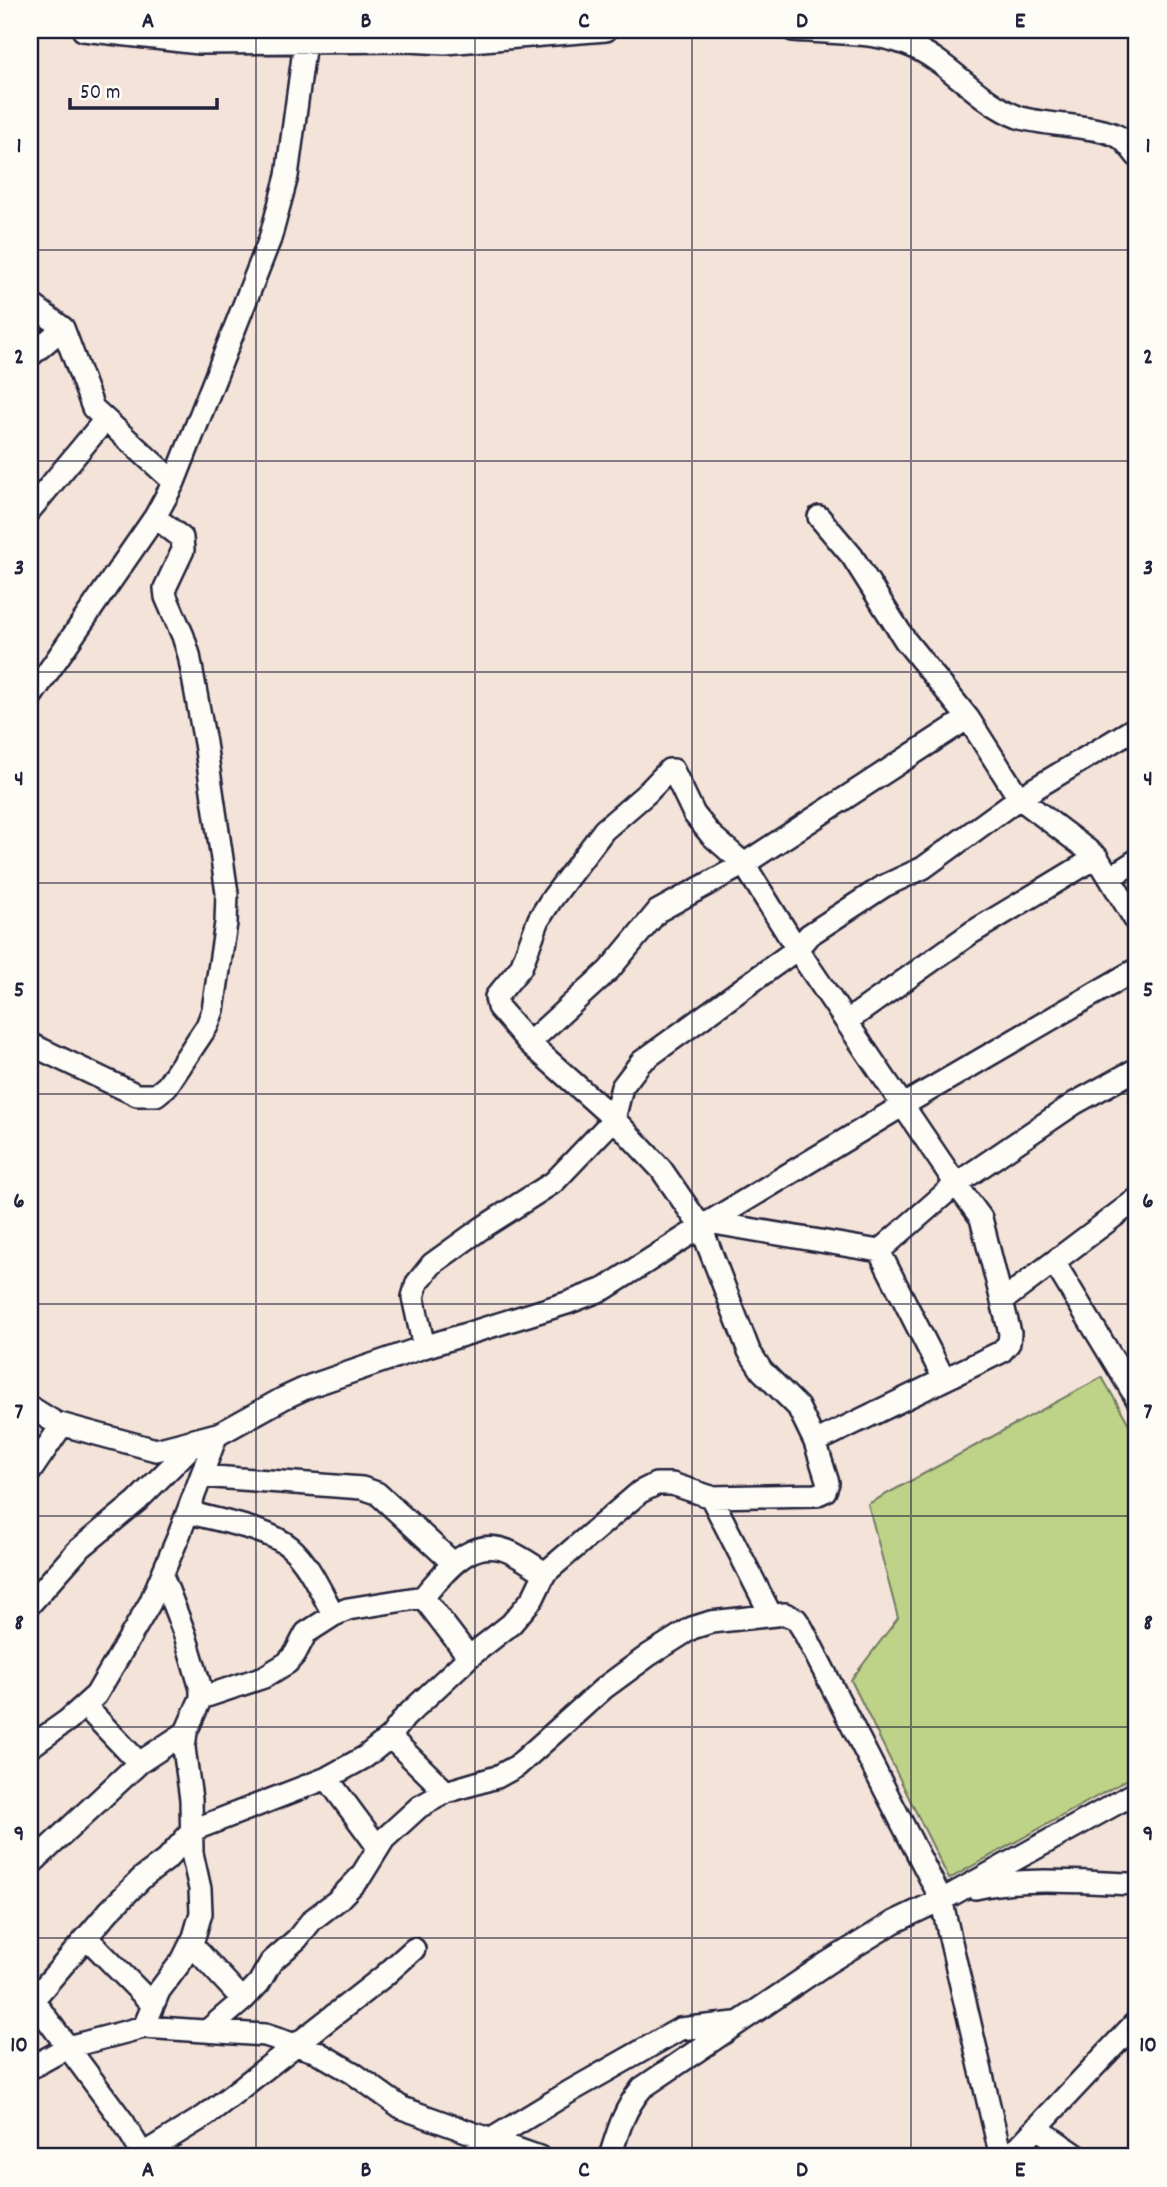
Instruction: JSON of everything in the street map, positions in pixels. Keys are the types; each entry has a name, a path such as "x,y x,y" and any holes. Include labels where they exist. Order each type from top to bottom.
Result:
{"street":[{"path":"83,30 199,43 445,43 606,30"},
{"path":"793,30 876,37 905,44 928,55 995,105 1015,116 1037,123 1117,136 1137,156"},
{"path":"34,682 155,517 174,482 270,239 287,176 305,42"},
{"path":"30,303 63,328 90,402 104,421 174,482"},
{"path":"30,356 63,328"},
{"path":"30,510 104,421"},
{"path":"30,1044 137,1095 156,1095 167,1086 207,1026 213,1010 226,923 227,893 189,655 166,597 165,588 183,550 181,538 155,517"},
{"path":"819,517 852,556 905,640 968,718 1019,798 1097,857 1137,923"},
{"path":"530,1043 609,970 658,911 744,864 968,718"},
{"path":"424,1347 413,1297 417,1283 432,1264 554,1182 614,1119 622,1087 641,1062 797,949 809,935 884,886 931,863 1019,798 1137,727"},
{"path":"414,1949 384,1976 205,2116 142,2156 124,2123 31,1998 109,1911 166,1860 194,1830 327,1778 365,1757 390,1737 405,1717 469,1657 512,1624 533,1598 545,1573 640,1492 656,1484 672,1484 711,1497 816,1495 825,1491 828,1483 816,1442 798,1408 762,1371 749,1351 705,1224 661,1170 614,1119 530,1043 498,1007 496,997 521,967 539,919 551,901 604,830 669,770 673,770 677,775 684,797 702,824 744,864 797,949 981,1218 1010,1333 1009,1343 1001,1352 816,1442"},
{"path":"847,1021 971,933 1097,857"},
{"path":"1111,877 1137,860"},
{"path":"30,1407 62,1424 156,1450 207,1438 310,1386 604,1289 705,1224 1137,969"},
{"path":"705,1224 879,1251 956,1184 1075,1103 1137,1069"},
{"path":"1002,1301 1137,1199"},
{"path":"879,1251 944,1379"},
{"path":"1054,1262 1137,1399"},
{"path":"30,1472 62,1424"},
{"path":"30,1747 96,1695 150,1603 201,1476 207,1438"},
{"path":"30,1604 78,1550 207,1438"},
{"path":"201,1476 362,1488 377,1493 453,1563"},
{"path":"711,1497 771,1615"},
{"path":"188,1512 275,1537 291,1547 334,1615"},
{"path":"201,1698 264,1677 287,1663 306,1633 334,1615 348,1609 423,1597 453,1563 467,1552 488,1548 509,1551 545,1573"},
{"path":"144,2027 159,1991 191,1944 201,1913 200,1889 192,1853 194,1830 184,1748 186,1732 201,1698 195,1664 162,1575"},
{"path":"423,1597 469,1657"},
{"path":"208,2030 243,2000 259,1983 271,1962 297,1939 312,1920 338,1900 362,1875 378,1847 401,1821 419,1807 446,1792 497,1777 517,1766 604,1688 692,1628 711,1622 785,1614 796,1619 803,1628 947,1897 1000,2157"},
{"path":"85,1706 139,1763"},
{"path":"30,1865 139,1763 186,1732"},
{"path":"390,1737 446,1792"},
{"path":"327,1778 378,1847"},
{"path":"610,2157 623,2116 642,2088 883,1928 947,1897 1137,1792"},
{"path":"947,1897 992,1884 1137,1884"},
{"path":"87,1938 153,2005"},
{"path":"191,1944 243,2000"},
{"path":"1010,2157 1137,2021"},
{"path":"469,2157 490,2140 680,2029 740,2022"},
{"path":"30,2068 68,2047 144,2027 265,2035 317,2052 353,2073 402,2108 539,2157"},
{"path":"1037,2128 1079,2157"}],"green space":[{"path":"1102,1377 1137,1438 1137,1774 949,1879 851,1680 898,1618 868,1504"}]}
